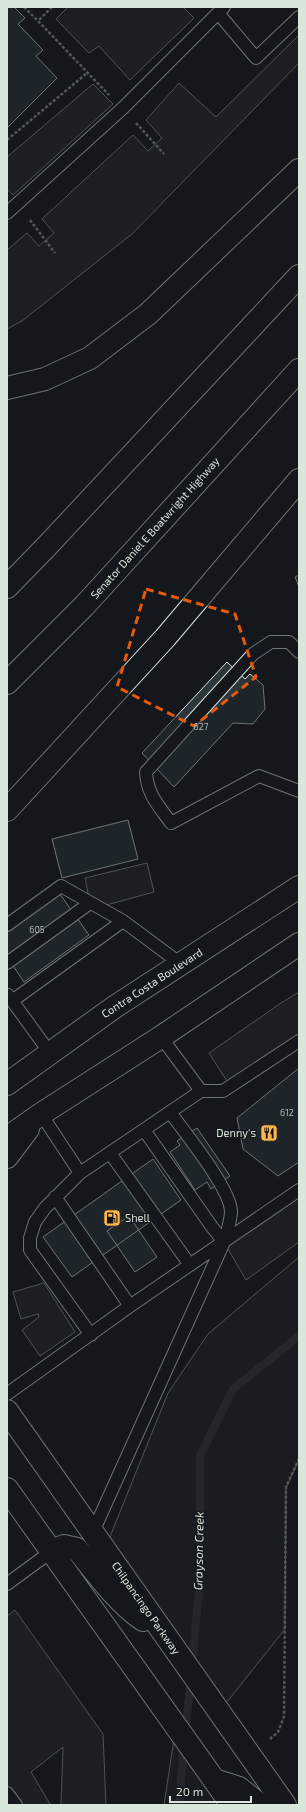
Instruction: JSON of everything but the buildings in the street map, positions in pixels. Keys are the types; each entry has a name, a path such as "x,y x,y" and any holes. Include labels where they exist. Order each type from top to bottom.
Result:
{"main road":[{"path":"7,388 45,379 90,358 148,314 299,170"},
{"path":"7,587 299,276"},
{"name":"Senator Daniel E Boatwright Highway","path":"7,683 85,605 299,370"},
{"path":"7,810 165,638 299,480"},
{"name":"Contra Costa Boulevard","path":"7,1084 106,1013 299,887"},
{"path":"7,1138 299,944"},
{"path":"7,1157 41,1114"},
{"name":"Chilpancingo Parkway","path":"7,1411 284,1805"},
{"path":"7,1490 232,1805"},
{"path":"52,1551 64,1546 78,1549 99,1577 136,1615 164,1634"},
{"path":"214,1780 239,1788 260,1805"}],"lane":[{"path":"11,210 123,108 221,10 256,58 299,17"},
{"path":"299,652 289,642 271,642 253,654 146,772 147,786 157,805 171,823 259,776 299,791"},
{"path":"7,925 61,886 123,921 181,964"},
{"path":"7,963 90,903"},
{"path":"50,1053 9,997 123,921"},
{"path":"161,1036 201,1091"},
{"path":"91,1335 30,1250 30,1238 35,1222 55,1197 80,1173 201,1091 223,1091 299,1041"},
{"path":"99,1541 224,1242 231,1213 230,1202 221,1184 170,1112"},
{"path":"41,1114 80,1173"},
{"path":"144,1130 224,1242"},
{"path":"110,1153 190,1265"},
{"path":"7,1394 130,1306 299,1190"},
{"path":"55,1197 130,1306"},
{"path":"7,1584 52,1551"},
{"path":"7,1793 16,1805"}],"path":[{"path":"24,7 87,73 123,108 164,154"},
{"path":"38,21 52,7"},
{"path":"7,140 87,73"},
{"path":"11,210 26,216 55,253"},
{"path":"251,1757 278,1732 284,1717 286,1488 299,1459"}],"highlighted area":[{"path":"146,589 235,614 256,677 194,726 117,687"}],"shaded area":[{"path":"68,7 183,7 194,18 130,80 99,46 89,53 56,19"},
{"path":"299,35 299,63 132,234 22,321 7,329 7,250 27,233 39,246 54,233 42,219 133,135 148,151 162,138 146,120 179,83 216,117"},
{"path":"93,84 113,104 13,195 7,189 7,157"},
{"path":"147,863 154,892 99,907 90,903 85,878"},
{"path":"299,992 299,1041 230,1086 209,1053"},
{"path":"299,1190 299,1242 246,1280 224,1242"},
{"path":"299,1257 299,1459 286,1488 285,1629 219,1712 105,1549 168,1393 208,1334"},
{"path":"44,1283 75,1332 40,1356 22,1330 39,1317 38,1314 21,1319 13,1292"},
{"path":"15,1610 103,1734 106,1805 61,1805 63,1747 31,1772 50,1804 49,1805 16,1805 7,1793 7,1616"},
{"path":"176,1726 232,1805 164,1805"}],"waterway":[{"name":"Grayson Creek","path":"192,1665 200,1579 200,1456 233,1389 299,1336"},
{"name":"Grayson Creek","path":"185,1733 191,1679"},
{"name":"Grayson Creek","path":"179,1805 184,1745"}],"place":[{"name":"Denny's","path":"269,1133"},
{"name":"Shell","path":"112,1218"}]}
